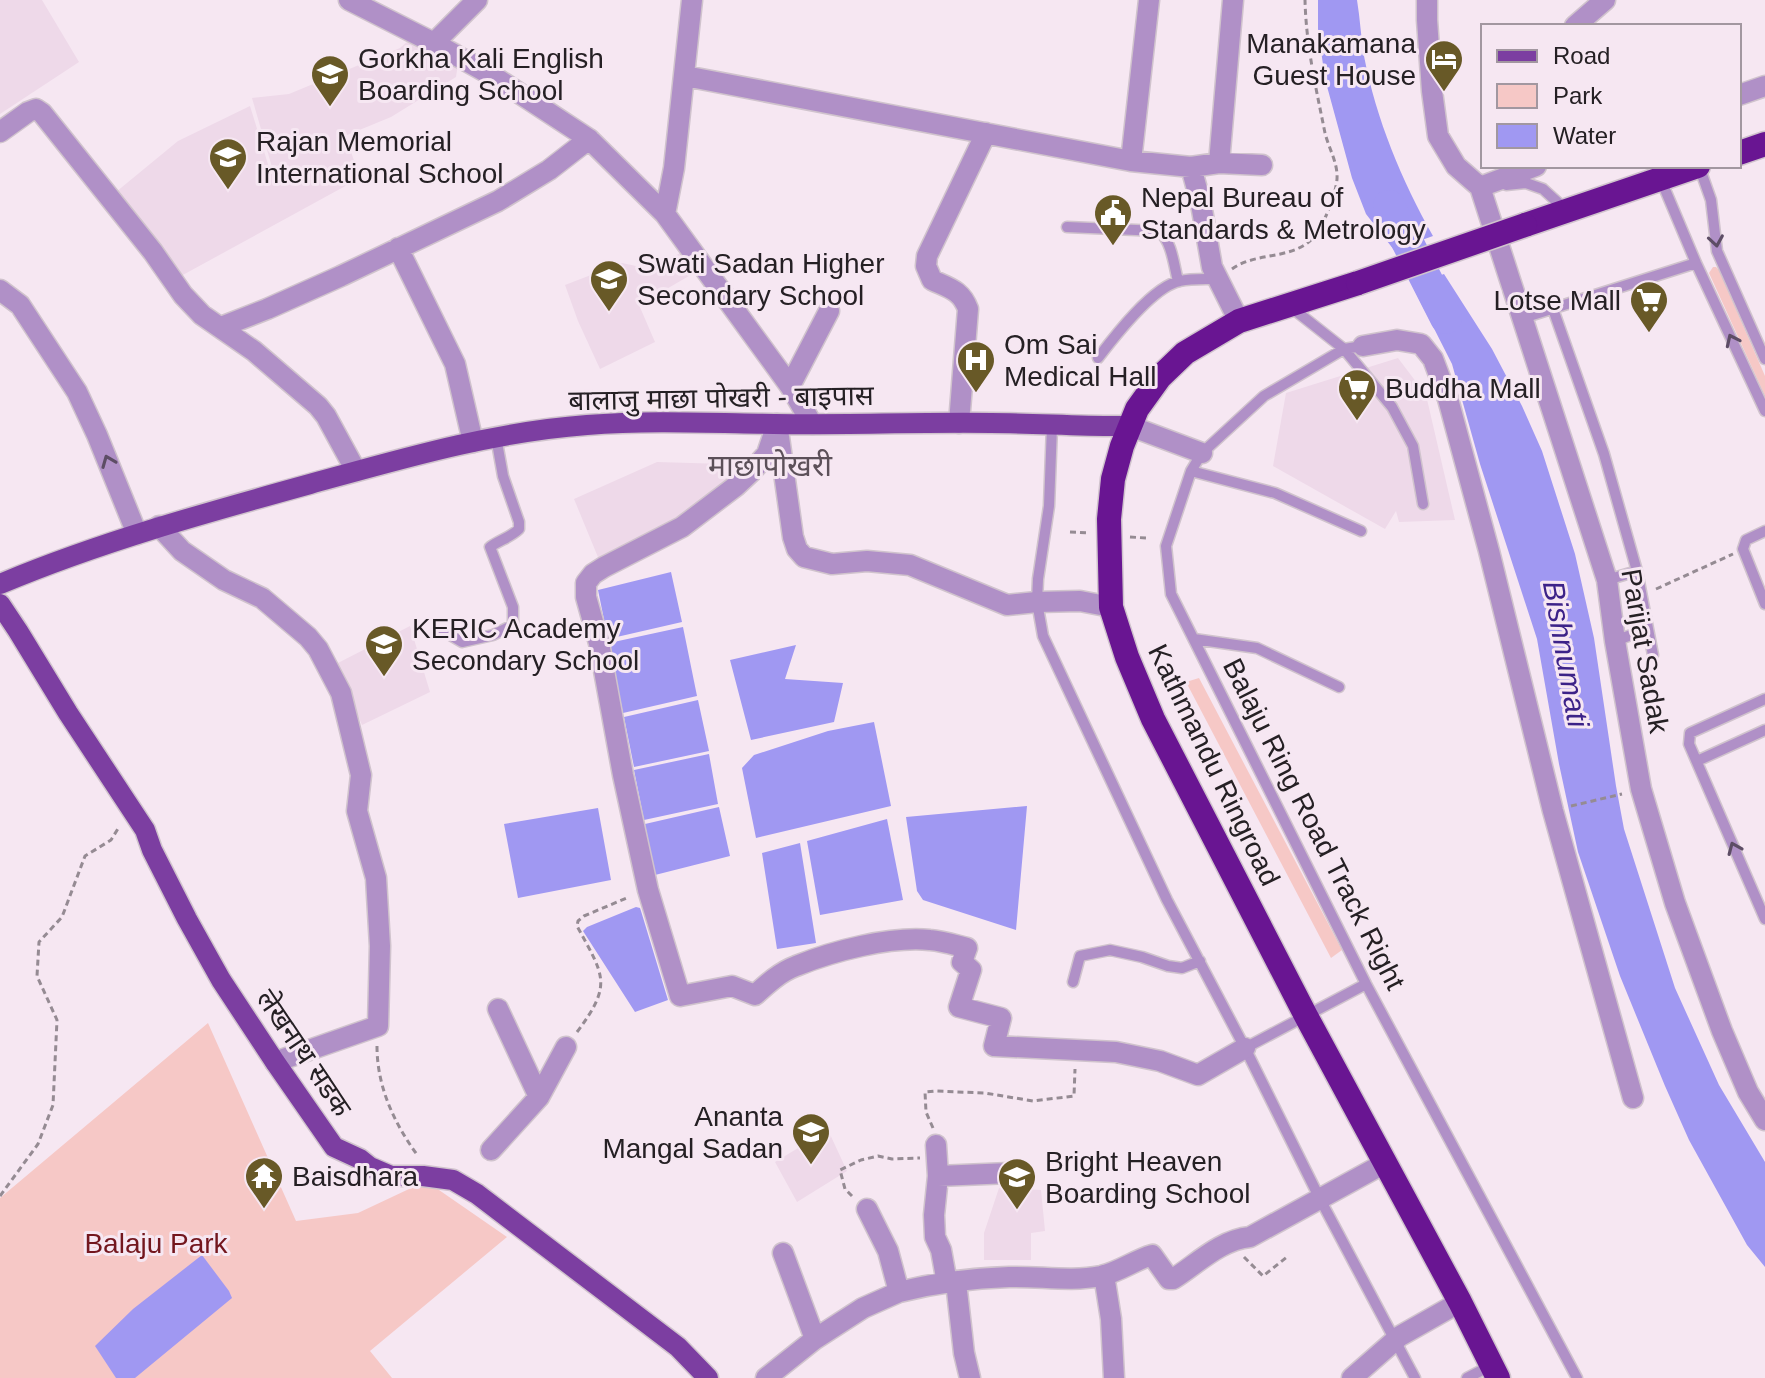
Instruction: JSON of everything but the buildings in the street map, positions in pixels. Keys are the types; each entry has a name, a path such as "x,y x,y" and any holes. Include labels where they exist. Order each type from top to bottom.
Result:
{"highway":[{"path":"1741,152 1765,144"},
{"name":"Kathmandu Ringroad","path":"1495,1371 1306,1016 1153,719 1127,657 1111,607 1111,497 1117,465 1130,426 1137,409 1160,377 1196,346 1239,321 1693,168"}],"main road":[{"name":"बालाजु माछा पोखरी - बाइपास","path":"0,584 159,526 406,457 496,437 586,425 652,422 1130,426"},
{"name":"लेखनाथ सडक","path":"0,604 131,806 221,980 334,1147 391,1176 453,1180 477,1194 678,1347 708,1378"}],"street":[{"path":"349,0 493,76 589,139 665,214 790,386 812,424"},
{"path":"434,43 477,0"},
{"path":"665,214 674,168 692,0"},
{"path":"1131,161 1149,0"},
{"path":"1219,163 1233,0"},
{"path":"1427,0 1438,136 1456,166 1480,187 1531,168"},
{"path":"1577,24 1605,0"},
{"path":"685,76 1131,161 1191,167 1219,163 1262,165"},
{"path":"1741,94 1765,86"},
{"path":"0,132 28,112 36,109 42,113 153,252 183,295 202,315 254,351 318,406 356,471"},
{"path":"959,423 968,309 960,293 932,280 926,266 927,256 986,133"},
{"path":"221,327 267,309 498,201 549,170 589,139"},
{"path":"1191,167 1212,267 1239,321"},
{"name":"Parijat Sadak","path":"1480,187 1607,580 1641,789 1675,903 1722,1031 1748,1092 1765,1120"},
{"path":"398,248 455,364 473,442"},
{"path":"0,290 20,305 77,392 137,534"},
{"path":"790,386 829,311"},
{"path":"1354,348 1397,340 1421,344 1433,359 1448,399 1553,811 1633,1098"},
{"path":"777,424 793,537 804,557 832,564 867,561 910,565 1007,605 1080,601 1111,607"},
{"path":"777,424 767,454 736,486 682,527 604,567 586,583 586,597 599,643 648,890 680,996 732,986 755,995 795,966 880,942 929,940 967,948 962,962 971,970 959,1007 1001,1018 994,1046 1116,1052 1160,1061 1198,1075 1245,1048"},
{"path":"1130,426 1202,453"},
{"path":"159,526 182,551 224,580 262,598 318,649 341,693 361,775 357,811 376,878 380,946 377,1026 275,1062"},
{"path":"498,1009 539,1097"},
{"path":"491,1150 539,1097 566,1047"},
{"path":"970,1378 952,1282 935,1237 937,1160 1010,1173"},
{"path":"766,1378 815,1339 863,1308 899,1292 952,1282 1009,1277 1072,1280 1104,1275 1152,1255 1169,1279 1173,1279 1205,1256 1241,1238 1250,1237 1385,1163"},
{"path":"867,1209 888,1251 899,1292"},
{"path":"783,1253 815,1339"},
{"path":"1104,1275 1111,1319 1114,1378"},
{"path":"1352,1378 1395,1340 1460,1302"}],"lane":[{"path":"1699,168 1711,200 1717,251 1765,359"},
{"path":"1661,180 1765,411"},
{"path":"1480,187 1526,183 1543,189 1568,211"},
{"path":"1067,227 1159,231 1168,242 1178,281"},
{"path":"1523,318 1696,263"},
{"path":"1098,358 1114,336 1156,294 1178,281 1218,279"},
{"path":"1288,304 1354,348 1413,446 1423,504"},
{"path":"1553,309 1604,454 1637,571 1653,655"},
{"name":"Balaju Ring Road Track Right","path":"1354,348 1264,396 1202,453 1191,471 1166,546 1171,594 1366,984 1577,1378"},
{"path":"1052,426 1049,506 1037,602 1043,636 1167,900 1415,1378"},
{"path":"438,632 462,642 493,635 513,625 513,607 490,547 519,529 503,476 496,437"},
{"path":"1191,471 1275,493 1361,531"},
{"path":"1765,531 1746,540 1743,549 1760,578 1765,604"},
{"path":"1607,580 1637,571"},
{"path":"1615,641 1647,629"},
{"path":"1194,639 1257,648 1339,687"},
{"path":"1765,699 1690,733 1689,744 1765,919"},
{"path":"1697,761 1765,730"},
{"path":"1073,982 1080,956 1102,950 1132,954 1182,968 1200,961"},
{"path":"1245,1048 1366,984"},
{"path":"1467,1378 1495,1371"}],"path":[{"path":"1218,279 1240,263 1261,256 1293,252 1314,236 1328,210 1337,183 1337,166 1327,142 1311,67 1305,0"},
{"path":"1641,595 1743,549"},
{"path":"1553,811 1641,789"},
{"path":"0,1196 38,1144 53,1105 57,1020 37,976 39,942 62,917 85,856 111,840 131,806"},
{"path":"566,1047 588,1017 601,989 598,964 577,926 578,921 648,890"},
{"path":"377,1026 377,1069 391,1112 404,1137 435,1178"},
{"path":"867,1209 845,1189 840,1170 878,1156 892,1159 929,1157 937,1160 932,1126 926,1112 925,1092 985,1093 1033,1101 1074,1096 1077,1050"},
{"path":"1230,1244 1263,1276 1287,1257"}],"shaded area":[{"path":"0,0 42,0 79,62 0,114"},
{"path":"420,24 461,44 456,77 391,117 340,138 342,148 349,146 360,178 181,276 116,192 178,141 250,106 271,174 274,174 252,98 289,94 400,48 416,34"},
{"name":"Swati Sadan Higher Secondary School","path":"686,250 701,269 639,305 655,342 600,369 565,285 622,263 650,269"},
{"name":"Buddha Mall","path":"1398,358 1426,395 1455,520 1399,522 1396,511 1385,529 1273,466 1286,393"},
{"path":"657,462 725,464 741,477 671,528 600,562 574,499"},
{"name":"KERIC Academy Secondary School","path":"410,626 430,692 362,725 336,664"},
{"name":"Ananta Mangal Sadan","path":"828,1130 847,1171 797,1202 775,1162"},
{"name":"Bright Heaven Boarding School","path":"999,1188 1041,1190 1045,1231 1031,1233 1031,1260 984,1260 984,1233"}],"green space":[{"path":"1713,267 1719,270 1765,376 1765,396 1709,273"},
{"path":"1199,678 1342,950 1331,958 1186,682"},
{"name":"Balaju Park","path":"208,1023 296,1221 358,1213 426,1181 507,1237 370,1351 392,1378 0,1378 0,1198"}],"water":[{"path":"1318,0 1357,0 1364,56 1383,126 1411,194 1433,236 1394,250 1366,214 1352,178 1325,79 1318,29"},
{"path":"1444,274 1492,349 1542,451 1575,554 1594,638 1624,829 1675,988 1719,1085 1765,1162 1765,1267 1747,1245 1689,1140 1620,976 1578,852 1537,639 1480,464 1452,364 1412,285"},
{"path":"671,572 682,622 608,639 598,590"},
{"path":"683,627 697,696 623,713 609,643"},
{"path":"796,645 785,679 843,683 834,722 751,740 730,660"},
{"path":"698,700 709,751 634,767 624,717"},
{"path":"874,722 891,806 756,838 742,768 754,755 828,731"},
{"path":"709,754 718,804 644,820 634,770"},
{"path":"1027,806 1016,930 923,900 917,891 906,817"},
{"path":"719,807 730,856 655,875 645,824"},
{"path":"598,808 611,880 518,898 504,824"},
{"path":"887,819 903,900 820,915 807,841"},
{"path":"800,843 816,943 777,949 762,853"},
{"path":"636,907 640,908 668,1000 635,1012 583,931"},
{"path":"202,1255 232,1298 135,1378 116,1378 95,1346 133,1309"}],"waterway":[{"name":"Bishnumati","path":"1389,206 1446,318"}],"place":[{"name":"Manakamana Guest House","path":"1444,93"},
{"name":"Gorkha Kali English Boarding School","path":"330,108"},
{"name":"Rajan Memorial International School","path":"228,191"},
{"name":"Nepal Bureau of Standards & Metrology","path":"1113,247"},
{"name":"Swati Sadan Higher Secondary School","path":"609,313"},
{"name":"Lotse Mall","path":"1649,334"},
{"name":"Om Sai Medical Hall","path":"976,394"},
{"name":"Buddha Mall","path":"1357,422"},
{"name":"KERIC Academy Secondary School","path":"384,678"},
{"name":"Ananta Mangal Sadan","path":"811,1166"},
{"name":"Baisdhara","path":"264,1210"},
{"name":"Bright Heaven Boarding School","path":"1017,1211"}],"district":[{"name":"माछापोखरी","path":"770,465"}]}
